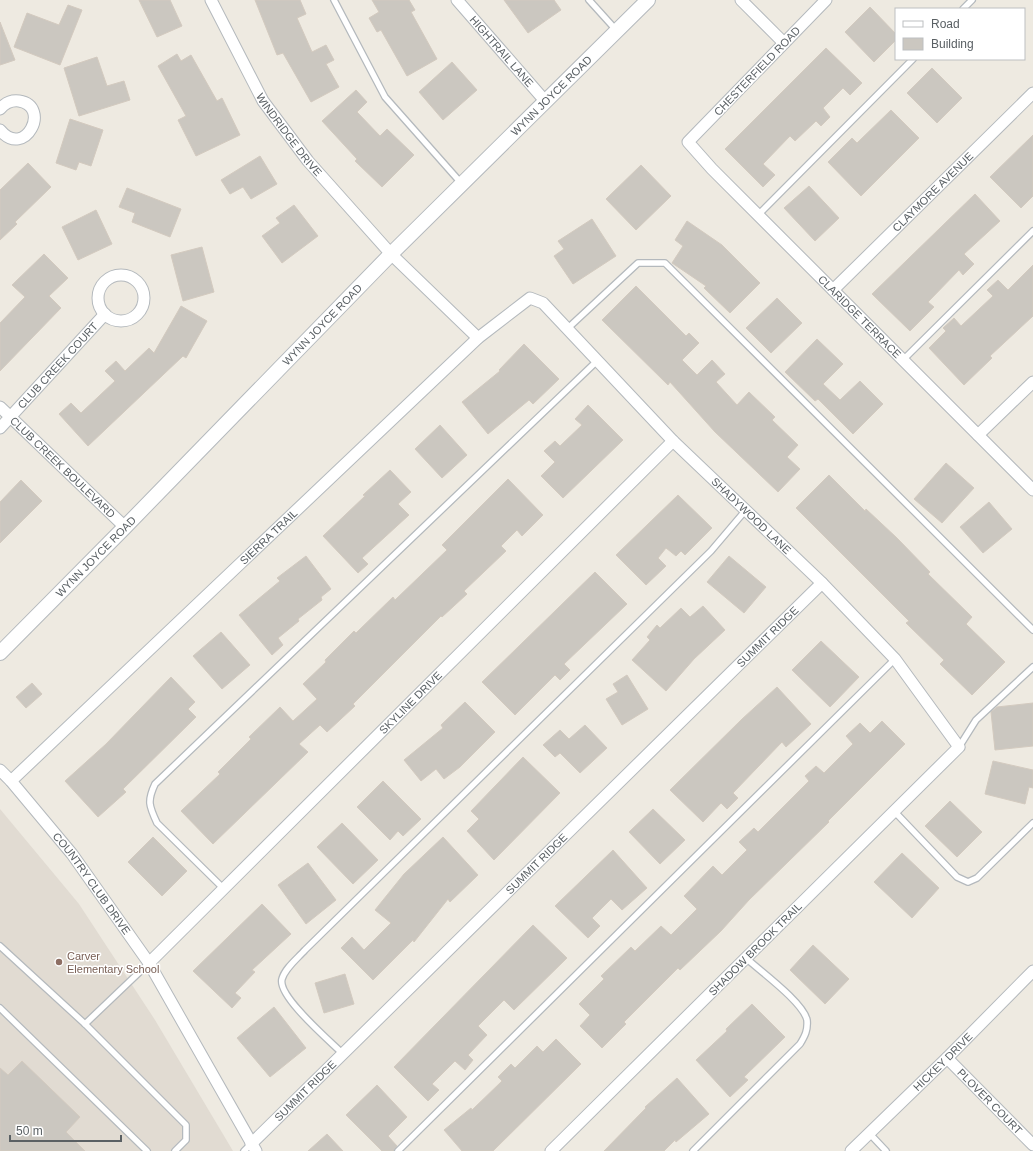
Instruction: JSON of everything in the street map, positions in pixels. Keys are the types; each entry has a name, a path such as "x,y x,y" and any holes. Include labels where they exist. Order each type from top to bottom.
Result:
{"street":[{"name":"WINDRIDGE DRIVE","path":"211,0 263,101 308,161 390,254 478,338"},
{"name":"HIGHTRAIL LANE","path":"457,0 546,102"},
{"name":"WYNN JOYCE ROAD","path":"0,653 125,527 390,254 648,0"},
{"path":"741,0 784,43"},
{"name":"CHESTERFIELD ROAD","path":"688,142 826,0"},
{"name":"CLAYMORE AVENUE","path":"832,290 1033,93"},
{"path":"0,110 8,102 21,101 26,104 34,114 34,126 27,135 15,138 1,134"},
{"name":"CLARIDGE TERRACE","path":"688,142 712,169 1033,490"},
{"name":"CLUB CREEK COURT","path":"118,275 125,275 138,282 144,296 144,304 134,317 120,320 112,319 105,314 98,302 98,294 105,281 118,275"},
{"name":"SIERRA TRAIL","path":"11,781 478,338 530,298"},
{"name":"SHADYWOOD LANE","path":"530,298 543,302 566,329 673,442 822,583 895,659 959,747"},
{"name":"CLUB CREEK COURT","path":"0,428 105,314"},
{"path":"978,435 1033,382"},
{"name":"CLUB CREEK BOULEVARD","path":"0,407 125,527"},
{"name":"SKYLINE DRIVE","path":"149,963 673,442"},
{"name":"SUMMIT RIDGE","path":"250,1149 343,1054 822,583"},
{"name":"SHADOW BROOK TRAIL","path":"551,1151 959,747"},
{"name":"COUNTRY CLUB DRIVE","path":"0,770 72,854 149,963 250,1149"},
{"name":"HICKEY DRIVE","path":"851,1151 1032,974"},
{"name":"PLOVER COURT","path":"947,1058 1033,1145"}],"lane":[{"path":"334,0 385,97 462,184"},
{"path":"589,0 617,31"},
{"path":"964,8 972,0"},
{"path":"758,215 912,60"},
{"path":"903,360 1033,231"},
{"path":"566,329 638,263 665,262 1032,626"},
{"path":"224,888 157,823 152,812 149,797 154,784 597,361"},
{"path":"343,1054 293,1004 283,990 282,980 287,970 310,945 711,551 745,511"},
{"path":"398,1151 895,659"},
{"path":"959,747 976,720 1033,667"},
{"path":"894,811 957,877 968,882 977,878 1033,823"},
{"path":"0,946 85,1024 186,1126 186,1140 175,1151"},
{"path":"693,1151 800,1044 807,1032 807,1020 802,1010 791,997 746,958"},
{"path":"85,1024 149,963"},
{"path":"0,1008 147,1151"},
{"path":"869,1133 886,1151"}],"shaded area":[{"name":"Carver Elementary School","path":"0,809 79,904 155,1020 233,1151 0,1151"}],"building":[{"path":"139,0 170,0 182,26 157,37"},
{"path":"255,0 300,0 306,14 297,18 312,52 326,45 334,60 326,64 339,87 311,102 283,53 277,55"},
{"path":"372,0 409,0 415,10 411,12 437,59 407,76 381,30 377,32 369,18 379,12"},
{"path":"504,0 554,0 561,10 528,33"},
{"path":"68,5 82,10 60,65 14,47 27,13 59,25"},
{"path":"870,7 895,33 895,41 874,62 845,32"},
{"path":"0,22 15,60 0,65"},
{"path":"826,48 862,83 850,95 843,88 823,108 830,117 821,126 816,121 795,141 790,136 763,164 775,175 763,187 725,149"},
{"path":"177,54 181,61 191,55 217,101 222,98 240,135 196,156 178,120 186,116 158,66"},
{"path":"97,57 107,86 124,81 130,100 79,116 64,68"},
{"path":"452,62 477,90 443,120 419,92"},
{"path":"932,68 962,98 937,123 907,93"},
{"path":"356,90 367,102 357,112 380,136 387,129 414,155 382,187 355,161 357,159 322,121"},
{"path":"891,110 919,138 861,196 828,162 852,138 857,143"},
{"path":"70,119 103,130 91,166 79,162 76,170 56,163"},
{"path":"1033,135 1033,196 1021,208 990,177"},
{"path":"260,156 277,184 251,199 243,187 230,194 221,180"},
{"path":"28,163 51,187 15,222 17,224 0,240 0,190"},
{"path":"641,165 671,196 636,230 606,199"},
{"path":"809,186 839,218 815,241 784,208"},
{"path":"127,188 181,209 170,237 132,222 135,213 119,207"},
{"path":"975,194 1000,221 964,254 974,264 963,275 959,270 928,302 934,307 910,331 872,294"},
{"path":"294,205 318,236 282,263 262,236 280,223 276,218"},
{"path":"96,210 112,244 78,260 62,227"},
{"path":"592,219 616,256 573,284 554,256 564,249 558,241"},
{"path":"687,221 722,245 760,283 730,313 704,288 706,286 672,263 683,246 675,240"},
{"path":"202,247 214,292 183,301 171,255"},
{"path":"44,254 68,278 49,296 61,308 0,371 0,323 25,297 12,285"},
{"path":"1033,265 1033,316 990,356 992,358 964,385 929,348 946,331 943,328 954,318 961,326 993,296 987,290 998,280 1008,290"},
{"path":"636,286 686,336 689,333 699,343 682,360 697,375 712,360 725,374 716,382 737,405 749,392 775,417 772,420 798,445 787,457 800,469 778,492 715,432 670,382 668,385 602,320"},
{"path":"777,298 802,323 771,353 746,328"},
{"path":"181,306 207,321 186,358 183,356 88,446 59,414 71,403 81,413 115,381 105,371 116,361 125,371 149,348 154,353"},
{"path":"817,339 843,364 823,384 840,400 860,381 883,404 853,434 818,399 815,401 785,372"},
{"path":"524,344 559,379 533,404 529,400 488,434 462,402 500,371 499,370"},
{"path":"588,405 623,440 563,498 541,476 555,462 544,451 555,441 560,446 582,425 575,419"},
{"path":"440,425 467,455 442,478 415,449"},
{"path":"946,463 974,488 942,523 914,499"},
{"path":"390,470 411,492 398,504 409,515 362,558 368,564 358,573 323,536"},
{"path":"829,475 865,511 866,509 897,538 930,572 928,574 972,617 966,624 1005,662 972,695 940,664 944,660 906,623 909,621 796,508"},
{"path":"508,479 543,515 522,536 517,530 501,546 506,551 464,591 467,594 442,617 441,616 353,704 355,706 327,732 320,725 299,744 308,752 213,844 181,811 220,774 218,772 251,739 249,737 280,707 293,721 317,699 303,684 326,662 325,660 354,631 356,633 393,597 395,600 447,550 442,545"},
{"path":"21,480 42,501 0,543 0,502"},
{"path":"678,495 712,528 685,555 681,551 676,556 666,548 658,558 666,566 646,585 616,555"},
{"path":"989,502 1012,529 983,553 960,527"},
{"path":"306,556 331,589 321,597 322,600 298,619 299,621 278,638 283,645 272,655 239,615 280,581 277,578"},
{"path":"729,556 766,587 744,613 707,582"},
{"path":"595,572 627,604 564,664 570,670 560,680 555,675 515,715 482,682"},
{"path":"703,606 725,630 694,659 666,691 632,660 650,640 647,637 657,625 660,628 681,608 690,617"},
{"path":"221,632 250,665 222,689 193,656"},
{"path":"821,641 859,677 830,707 792,670"},
{"path":"627,675 648,709 622,725 606,699 618,692 613,684"},
{"path":"171,677 195,702 188,709 196,717 123,789 126,792 98,817 65,781 106,744"},
{"path":"32,683 42,694 26,708 16,697"},
{"path":"777,687 811,724 786,747 782,742 733,793 738,798 727,809 721,803 703,822 670,790 742,719"},
{"path":"465,702 495,732 460,767 444,779 436,769 421,781 404,760 443,728 441,725"},
{"path":"1033,703 1033,746 995,750 991,712 997,707"},
{"path":"882,721 905,744 828,821 829,822 749,900 721,931 680,970 678,968 624,1022 626,1024 602,1048 580,1026 590,1015 579,1004 604,979 601,976 631,947 635,951 661,926 671,935 697,909 684,896 713,866 722,875 747,850 739,842 754,828 758,832 809,781 805,776 816,766 824,773 853,744 846,736 860,723 870,733"},
{"path":"585,725 607,748 580,773 560,753 555,757 543,745 560,730 569,739"},
{"path":"523,757 560,793 494,860 467,831 479,819 471,811"},
{"path":"993,761 1033,770 1033,788 1029,787 1025,804 985,794"},
{"path":"383,781 421,819 403,836 398,831 390,840 357,807"},
{"path":"950,801 982,832 957,857 925,826"},
{"path":"653,809 685,840 660,864 629,832"},
{"path":"342,823 378,860 353,884 317,847"},
{"path":"153,837 187,871 162,896 128,862"},
{"path":"443,837 478,875 450,902 448,899 414,942 413,940 373,980 341,948 352,937 364,950 391,923 375,910 404,874"},
{"path":"613,850 647,888 622,910 611,899 592,918 600,926 588,938 555,906"},
{"path":"902,853 939,888 912,918 874,882"},
{"path":"308,863 336,900 306,924 278,885"},
{"path":"262,904 291,934 252,970 255,972 235,993 241,998 232,1008 193,971"},
{"path":"533,925 567,958 514,1010 504,1000 478,1026 487,1035 468,1055 473,1060 465,1070 455,1061 432,1084 439,1090 428,1101 394,1067"},
{"path":"813,945 849,979 825,1004 790,970"},
{"path":"345,974 354,1004 324,1013 315,983"},
{"path":"752,1004 785,1037 744,1077 748,1080 730,1097 696,1060 727,1031 726,1029"},
{"path":"274,1007 306,1048 270,1077 237,1038"},
{"path":"556,1039 581,1064 493,1151 462,1151 444,1130 471,1108 472,1110 502,1081 498,1077 511,1064 515,1068 537,1046 543,1052"},
{"path":"22,1061 80,1117 66,1132 85,1151 0,1151 0,1068 8,1075"},
{"path":"677,1078 709,1114 676,1142 675,1140 664,1151 604,1151 646,1108 645,1107"},
{"path":"377,1085 407,1117 388,1136 397,1146 394,1151 382,1151 346,1115"},
{"path":"327,1134 343,1151 308,1151"}],"place":[{"name":"Carver Elementary School","path":"59,962"}]}
